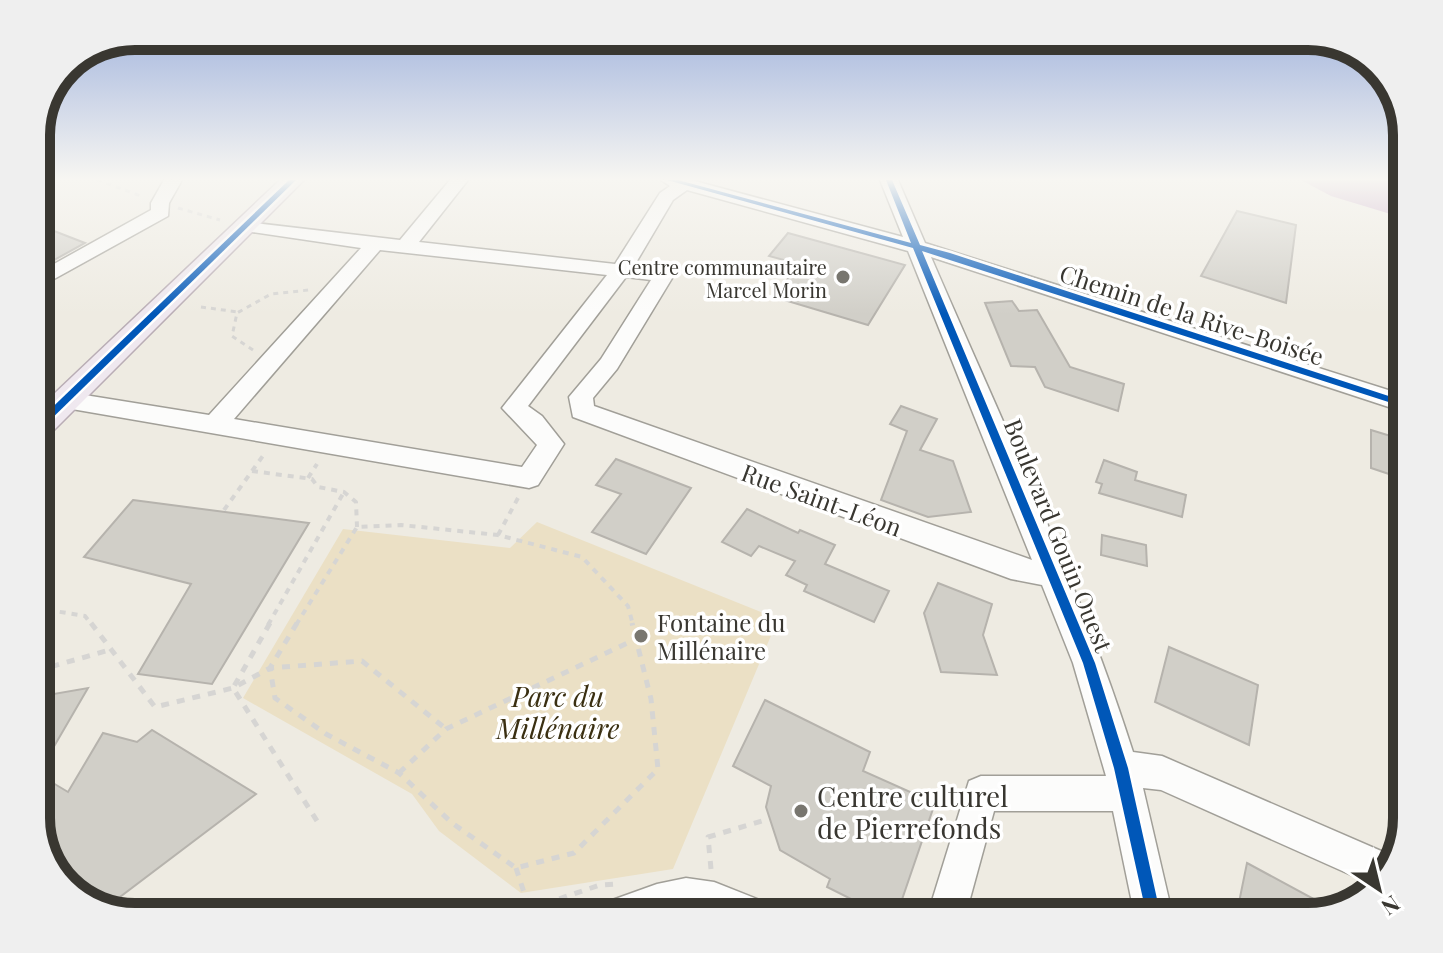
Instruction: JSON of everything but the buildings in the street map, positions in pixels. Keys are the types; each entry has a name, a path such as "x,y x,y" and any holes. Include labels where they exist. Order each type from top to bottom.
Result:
{"main road":[{"path":"50,415 233,224"}],"street":[{"path":"50,275 139,224"},
{"path":"244,224 375,244 621,270"},
{"path":"405,247 423,224"},
{"path":"66,400 529,478 551,444 533,422 514,408 621,270 649,224"},
{"name":"Chemin de la Rive-Boisée","path":"829,224 918,248 1393,401"},
{"path":"835,226 845,224"},
{"name":"Boulevard Gouin Ouest","path":"908,224 1055,574 1101,696 1124,781 1151,903"},
{"path":"216,424 375,244"},
{"path":"71,263 99,273"},
{"name":"Rue Saint-Léon","path":"621,270 664,275 609,364 581,397 580,408 590,415 1021,571 1055,574"},
{"path":"950,903 981,793 1124,781 1162,773 1339,851"},
{"path":"656,903 673,897 713,898 724,903"}],"path":[{"path":"201,307 238,312 277,292 306,289"},
{"path":"238,312 231,329 232,336 243,347 260,351"},
{"path":"224,510 267,450"},
{"path":"252,471 312,479 318,487 344,492 356,502 357,527 270,668 275,698 326,734 399,773 452,823 516,868 527,903"},
{"path":"233,688 344,492"},
{"path":"498,535 514,505"},
{"path":"357,527 401,525 498,535 582,557 628,606 651,699 658,769 574,853 516,868"},
{"path":"50,610 85,616 155,707 233,688 270,668 362,661 446,729"},
{"path":"399,773 446,729 638,638"},
{"path":"50,667 113,649"},
{"path":"233,688 317,821"},
{"path":"712,875 708,837 769,819"}],"green space":[{"name":"Parc du Millénaire","path":"537,522 778,619 673,869 521,893 439,831 412,794 243,698 343,529 510,548"}],"cycle path":[{"path":"50,415 247,224"},
{"path":"834,224 947,255 1393,400"},
{"path":"907,224 1089,663 1121,768 1151,903"}],"place":[{"name":"Centre communautaire Marcel Morin","path":"843,277"},
{"name":"Fontaine du Millénaire","path":"641,636"},
{"name":"Centre culturel de Pierrefonds","path":"801,811"}]}
